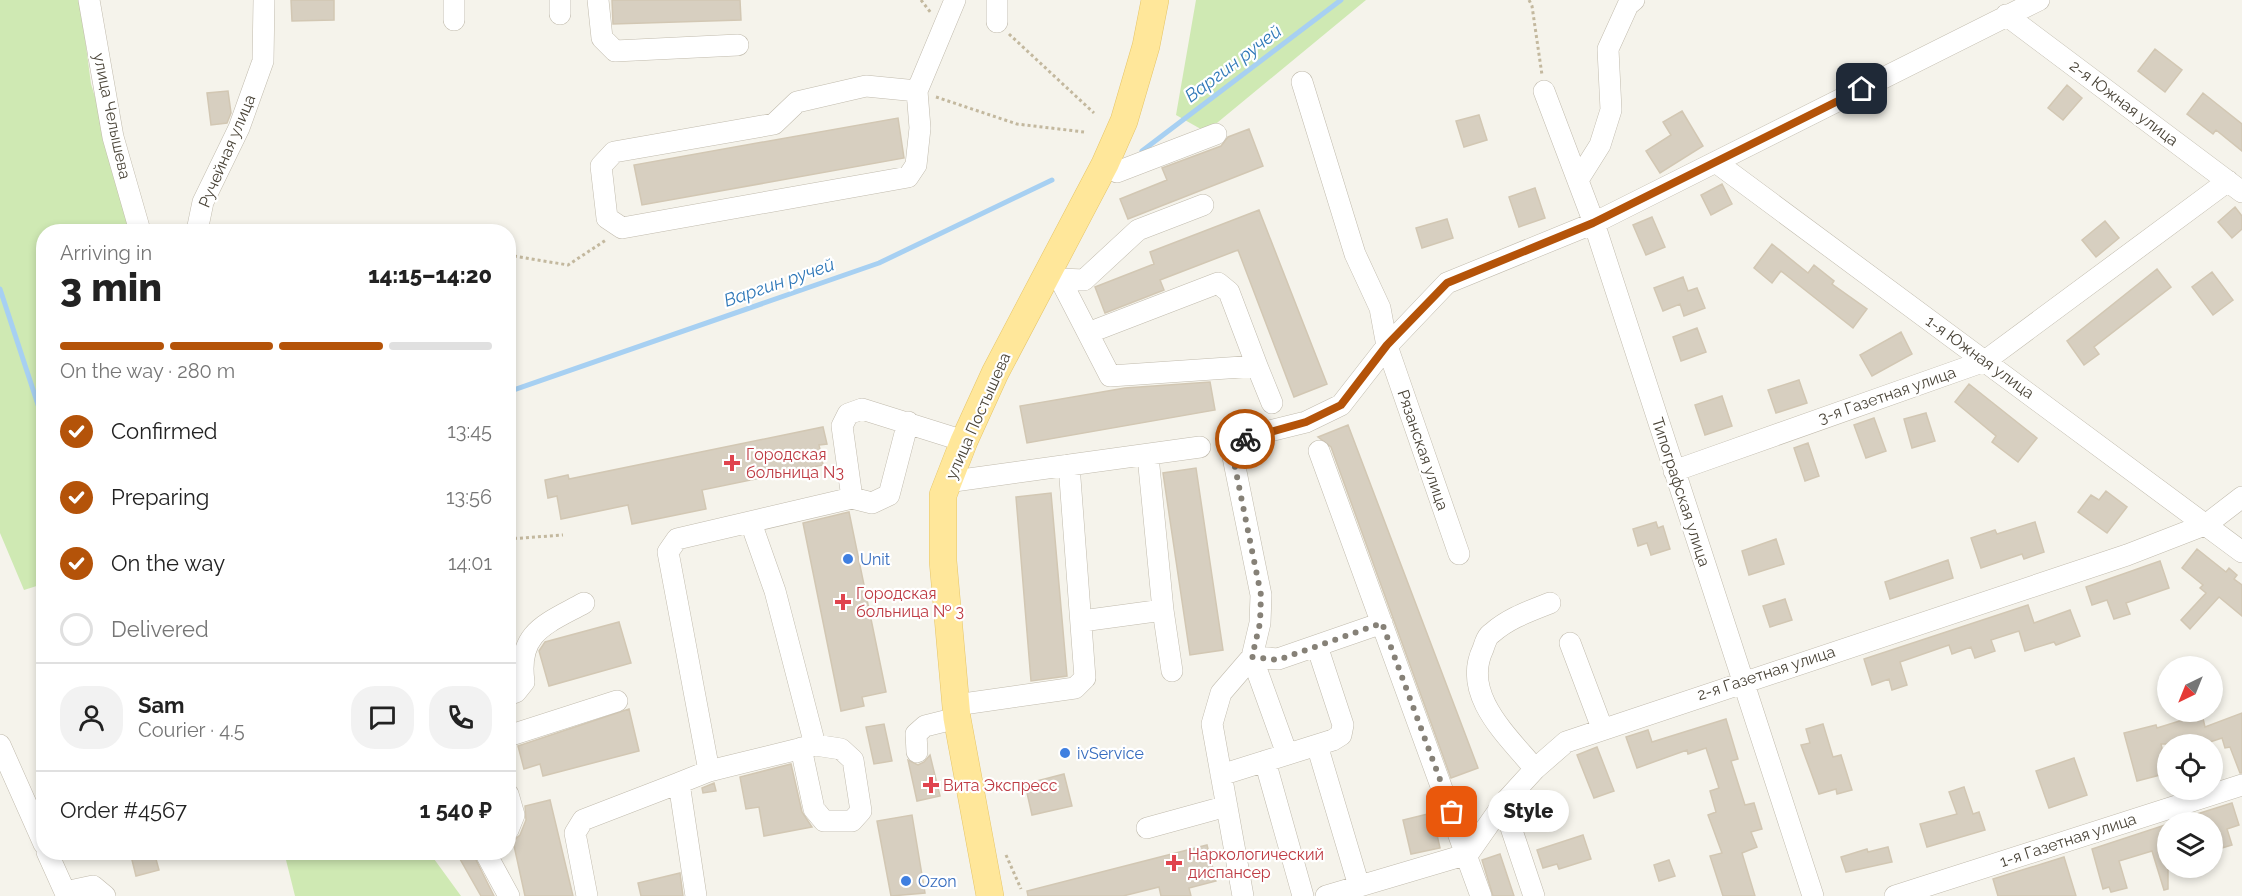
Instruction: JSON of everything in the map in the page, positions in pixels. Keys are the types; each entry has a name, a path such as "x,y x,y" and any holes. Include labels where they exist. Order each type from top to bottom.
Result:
{"main road":[{"name":"улица Постышева","path":"990,896 957,711 943,561 943,495 964,441 995,373 1054,275 1105,164 1127,110 1146,46 1155,0"}],"street":[{"name":"улица Челышева","path":"89,0 113,137 138,224"},
{"name":"Ручейная улица","path":"198,224 203,202 239,128 263,61 264,0"},
{"path":"598,0 602,38 615,51 738,45"},
{"path":"917,91 866,86 796,102 774,124 614,152 601,166 607,218 622,228 908,177 916,165 921,128 917,91 955,0"},
{"path":"997,0 997,22"},
{"path":"1578,180 1600,145 1611,110 1608,49 1628,5 1634,0"},
{"path":"1243,896 1212,724 1221,693 1252,657 1260,623 1261,595 1233,457 1238,444 1249,436 1306,422 1341,405 1387,345 1447,283 1593,223 2039,0"},
{"name":"2-я Южная улица","path":"2007,15 2235,186"},
{"name":"Рязанская улица","path":"1302,81 1355,254 1380,308 1387,345 1459,554"},
{"name":"Типографская улица","path":"1544,91 1593,223 1813,896"},
{"path":"1105,164 1117,172 1216,134"},
{"name":"1-я Южная улица","path":"1717,163 2242,552"},
{"name":"3-я Газетная улица","path":"1674,471 1984,361 2235,186"},
{"path":"1054,275 1084,280 1138,230 1203,205"},
{"path":"1054,275 1110,376 1257,366"},
{"path":"1088,333 1218,283 1229,292 1272,403"},
{"path":"852,498 842,426 848,414 862,409 964,441"},
{"path":"709,771 668,552 677,539 852,498 872,503 889,495 908,422"},
{"path":"947,482 1200,447"},
{"path":"1319,452 1468,854 1481,896"},
{"path":"1148,456 1163,610 1172,671"},
{"path":"917,752 916,734 925,726 957,711 1075,688 1085,678 1069,465"},
{"name":"2-я Газетная улица","path":"1468,854 1503,804 1534,769 1566,742 1743,681 2127,555 2207,524 2242,497"},
{"path":"587,896 574,833 583,820 709,771 808,746 775,591 752,523"},
{"path":"516,692 524,682 521,662 525,648 537,629 584,603"},
{"path":"1534,769 1488,712 1478,688 1477,660 1490,634 1512,619 1550,603"},
{"path":"1082,621 1163,610"},
{"path":"1252,657 1278,660 1382,623"},
{"path":"1570,642 1602,728"},
{"path":"1221,775 1317,745 1341,735 1343,725 1317,646"},
{"path":"1252,657 1287,754"},
{"path":"516,733 617,700"},
{"path":"0,745 36,826"},
{"path":"1317,745 1359,886"},
{"path":"1265,761 1303,896"},
{"path":"679,783 696,896"},
{"name":"1-я Газетная улица","path":"1895,896 2242,785"},
{"path":"1503,804 1534,896"},
{"path":"1147,828 1227,806"},
{"path":"1326,896 1468,854"},
{"path":"49,860 58,894 93,886 105,896"},
{"path":"494,860 509,896"}],"path":[{"path":"1529,0 1532,6 1544,91"},
{"path":"997,22 1094,112"},
{"path":"917,91 1017,124 1084,132"},
{"path":"516,256 568,265 622,228"},
{"path":"516,539 563,536"}],"green space":[{"path":"0,0 80,0 91,84 135,224 36,224 36,586 24,590 0,533"},
{"path":"1196,0 1366,0 1206,132 1176,115"},
{"path":"286,860 435,860 461,896 295,896"}],"building":[{"path":"291,0 334,0 334,20 292,21"},
{"path":"612,0 740,0 741,20 613,24"},
{"path":"2155,49 2182,70 2165,92 2138,71"},
{"path":"2067,85 2082,98 2063,120 2048,108"},
{"path":"228,91 231,113 227,123 211,125 207,93"},
{"path":"2203,93 2242,124 2242,151 2216,130 2213,134 2187,114"},
{"path":"1682,111 1703,146 1660,173 1646,151 1671,135 1663,122"},
{"path":"1479,115 1487,140 1464,147 1456,121"},
{"path":"898,118 904,158 642,205 634,165"},
{"path":"1249,129 1263,166 1128,219 1120,199 1167,180 1162,168 1221,146 1228,137"},
{"path":"1722,184 1732,204 1711,215 1701,195"},
{"path":"1535,188 1545,218 1519,227 1509,197"},
{"path":"2235,207 2242,216 2242,229 2232,238 2218,222"},
{"path":"1259,210 1327,384 1294,397 1238,250 1160,280 1164,290 1105,313 1095,287 1154,264 1150,252"},
{"path":"1652,217 1665,247 1646,255 1633,225"},
{"path":"1447,219 1453,238 1422,248 1416,228"},
{"path":"2105,221 2119,238 2096,257 2082,240"},
{"path":"1772,244 1808,273 1814,265 1834,281 1832,284 1867,309 1853,328 1781,271 1772,283 1754,268"},
{"path":"2157,269 2171,287 2094,347 2099,354 2084,365 2067,341"},
{"path":"2212,272 2233,300 2213,315 2192,287"},
{"path":"1683,277 1688,291 1697,288 1705,308 1684,316 1680,304 1663,311 1654,288"},
{"path":"1697,328 1706,352 1681,361 1673,337"},
{"path":"1901,332 1912,354 1872,376 1860,355"},
{"path":"1799,380 1807,403 1776,413 1768,390"},
{"path":"1210,382 1215,410 1027,443 1020,406 1125,388"},
{"path":"1969,384 2037,438 2018,462 1992,442 1996,436 1955,402"},
{"path":"1722,396 1732,426 1705,435 1695,405"},
{"path":"1926,413 1935,441 1912,448 1904,419"},
{"path":"1874,418 1886,451 1866,458 1854,425"},
{"path":"1348,425 1478,768 1451,778 1331,447 1318,437"},
{"path":"823,427 827,444 819,445 823,465 702,490 706,509 632,524 628,505 561,519 557,496 548,498 545,480 568,475 569,479"},
{"path":"1808,443 1819,476 1805,481 1794,448"},
{"path":"1196,468 1223,650 1190,655 1163,473"},
{"path":"2106,491 2127,507 2107,533 2078,512 2091,495 2099,500"},
{"path":"1051,493 1067,676 1031,681 1016,497"},
{"name":"Городская больница № 3","path":"849,512 886,692 862,697 864,706 841,711 803,523"},
{"path":"1656,522 1658,528 1663,526 1670,549 1651,555 1647,543 1638,546 1633,529"},
{"path":"2035,522 2044,552 2024,559 2022,554 1981,568 1971,538 1995,530 1997,534"},
{"path":"1776,539 1784,564 1749,575 1742,551"},
{"path":"2197,549 2226,572 2229,568 2237,575 2234,579 2242,585 2242,616 2219,597 2190,629 2181,620 2206,593 2200,588 2203,585 2182,568"},
{"path":"1948,560 1953,578 1890,599 1885,582"},
{"path":"2160,561 2169,588 2126,603 2130,614 2114,619 2107,600 2092,605 2086,587"},
{"path":"1785,599 1792,620 1770,627 1763,606"},
{"path":"2028,605 2034,623 2070,610 2080,636 2056,645 2054,642 2025,651 2019,631 1991,640 1995,651 1975,658 1971,647 1952,654 1949,645 1900,662 1907,685 1892,690 1889,679 1872,685 1864,659"},
{"path":"619,622 631,663 549,686 539,651 545,642"},
{"path":"629,709 639,751 543,776 540,764 524,769 518,746"},
{"path":"2242,713 2242,773 2240,773 2230,747 2225,748 2223,734 2157,734 2157,776 2137,781 2124,733 2156,725 2157,728 2176,722 2204,722 2205,727"},
{"path":"1726,719 1738,759 1731,761 1745,805 1754,803 1762,829 1751,832 1757,847 1742,853 1755,896 1723,896 1710,856 1722,853 1708,815 1716,812 1710,791 1719,788 1706,748 1688,754 1687,750 1637,768 1626,737 1648,730 1652,742"},
{"path":"884,724 892,761 874,764 866,727"},
{"path":"1823,724 1833,757 1841,755 1852,790 1837,794 1836,789 1819,794 1801,745 1810,743 1806,729"},
{"path":"1597,747 1614,791 1594,798 1577,755"},
{"path":"930,755 940,796 917,801 908,760 918,765"},
{"path":"2074,758 2087,795 2049,808 2036,771"},
{"path":"791,764 802,812 812,827 764,836 759,807 746,809 740,777"},
{"path":"1064,774 1072,806 1032,815 1025,784"},
{"path":"714,783 716,791 703,793 702,788"},
{"path":"1964,787 1973,814 1979,812 1985,830 1927,847 1920,824 1957,814 1949,792"},
{"path":"550,800 573,896 525,896 516,855 516,838 520,835 526,820 525,806"},
{"path":"2232,803 2239,825 2227,829 2232,845 2223,848 2223,812 2203,812"},
{"path":"1432,813 1440,848 1411,854 1403,820"},
{"path":"912,815 925,893 891,896 877,821"},
{"path":"2157,828 2157,867 2152,851 2119,861 2127,888 2111,892 2109,887 2103,889 2092,849"},
{"path":"1583,835 1591,859 1559,869 1557,864 1543,868 1537,850"},
{"name":"Наркологический диспансер","path":"1207,845 1216,881 1189,888 1191,896 1161,896 1159,887 1123,896 1028,896 1027,891"},
{"path":"1888,847 1892,862 1846,872 1841,857 1867,849 1868,852"},
{"path":"1500,854 1514,896 1493,896 1482,860"},
{"path":"2064,857 2076,896 1998,896 1993,879"},
{"path":"132,860 156,860 159,870 136,876"},
{"path":"461,860 476,860 494,896 481,896"},
{"path":"1669,860 1675,876 1659,881 1654,865"},
{"path":"680,873 683,896 641,896 638,883"},
{"path":"2160,878 2168,878 2168,889 2164,890"}],"waterway":[{"name":"Варгин ручей","path":"1142,151 1341,0"},
{"name":"Варгин ручей","path":"516,389 879,263 1052,180"},
{"name":"Варгин ручей","path":"0,289 36,399"}],"way so far":[{"path":"1245,439 1238,444 1233,457 1261,595 1260,623 1252,657 1278,660 1382,623 1452,812"}],"place":[{"name":"Городская больница N3","path":"732,463"},
{"name":"Unit","path":"848,559"},
{"name":"Городская больница № 3","path":"843,602"},
{"name":"ivService","path":"1065,753"},
{"name":"Вита Экспресс","path":"931,785"},
{"name":"Style","path":"1452,812"},
{"name":"Наркологический диспансер","path":"1174,863"},
{"name":"Ozon","path":"906,881"}],"route":[{"path":"1245,439 1249,436 1306,422 1341,405 1387,345 1447,283 1593,223 1862,89"}]}
